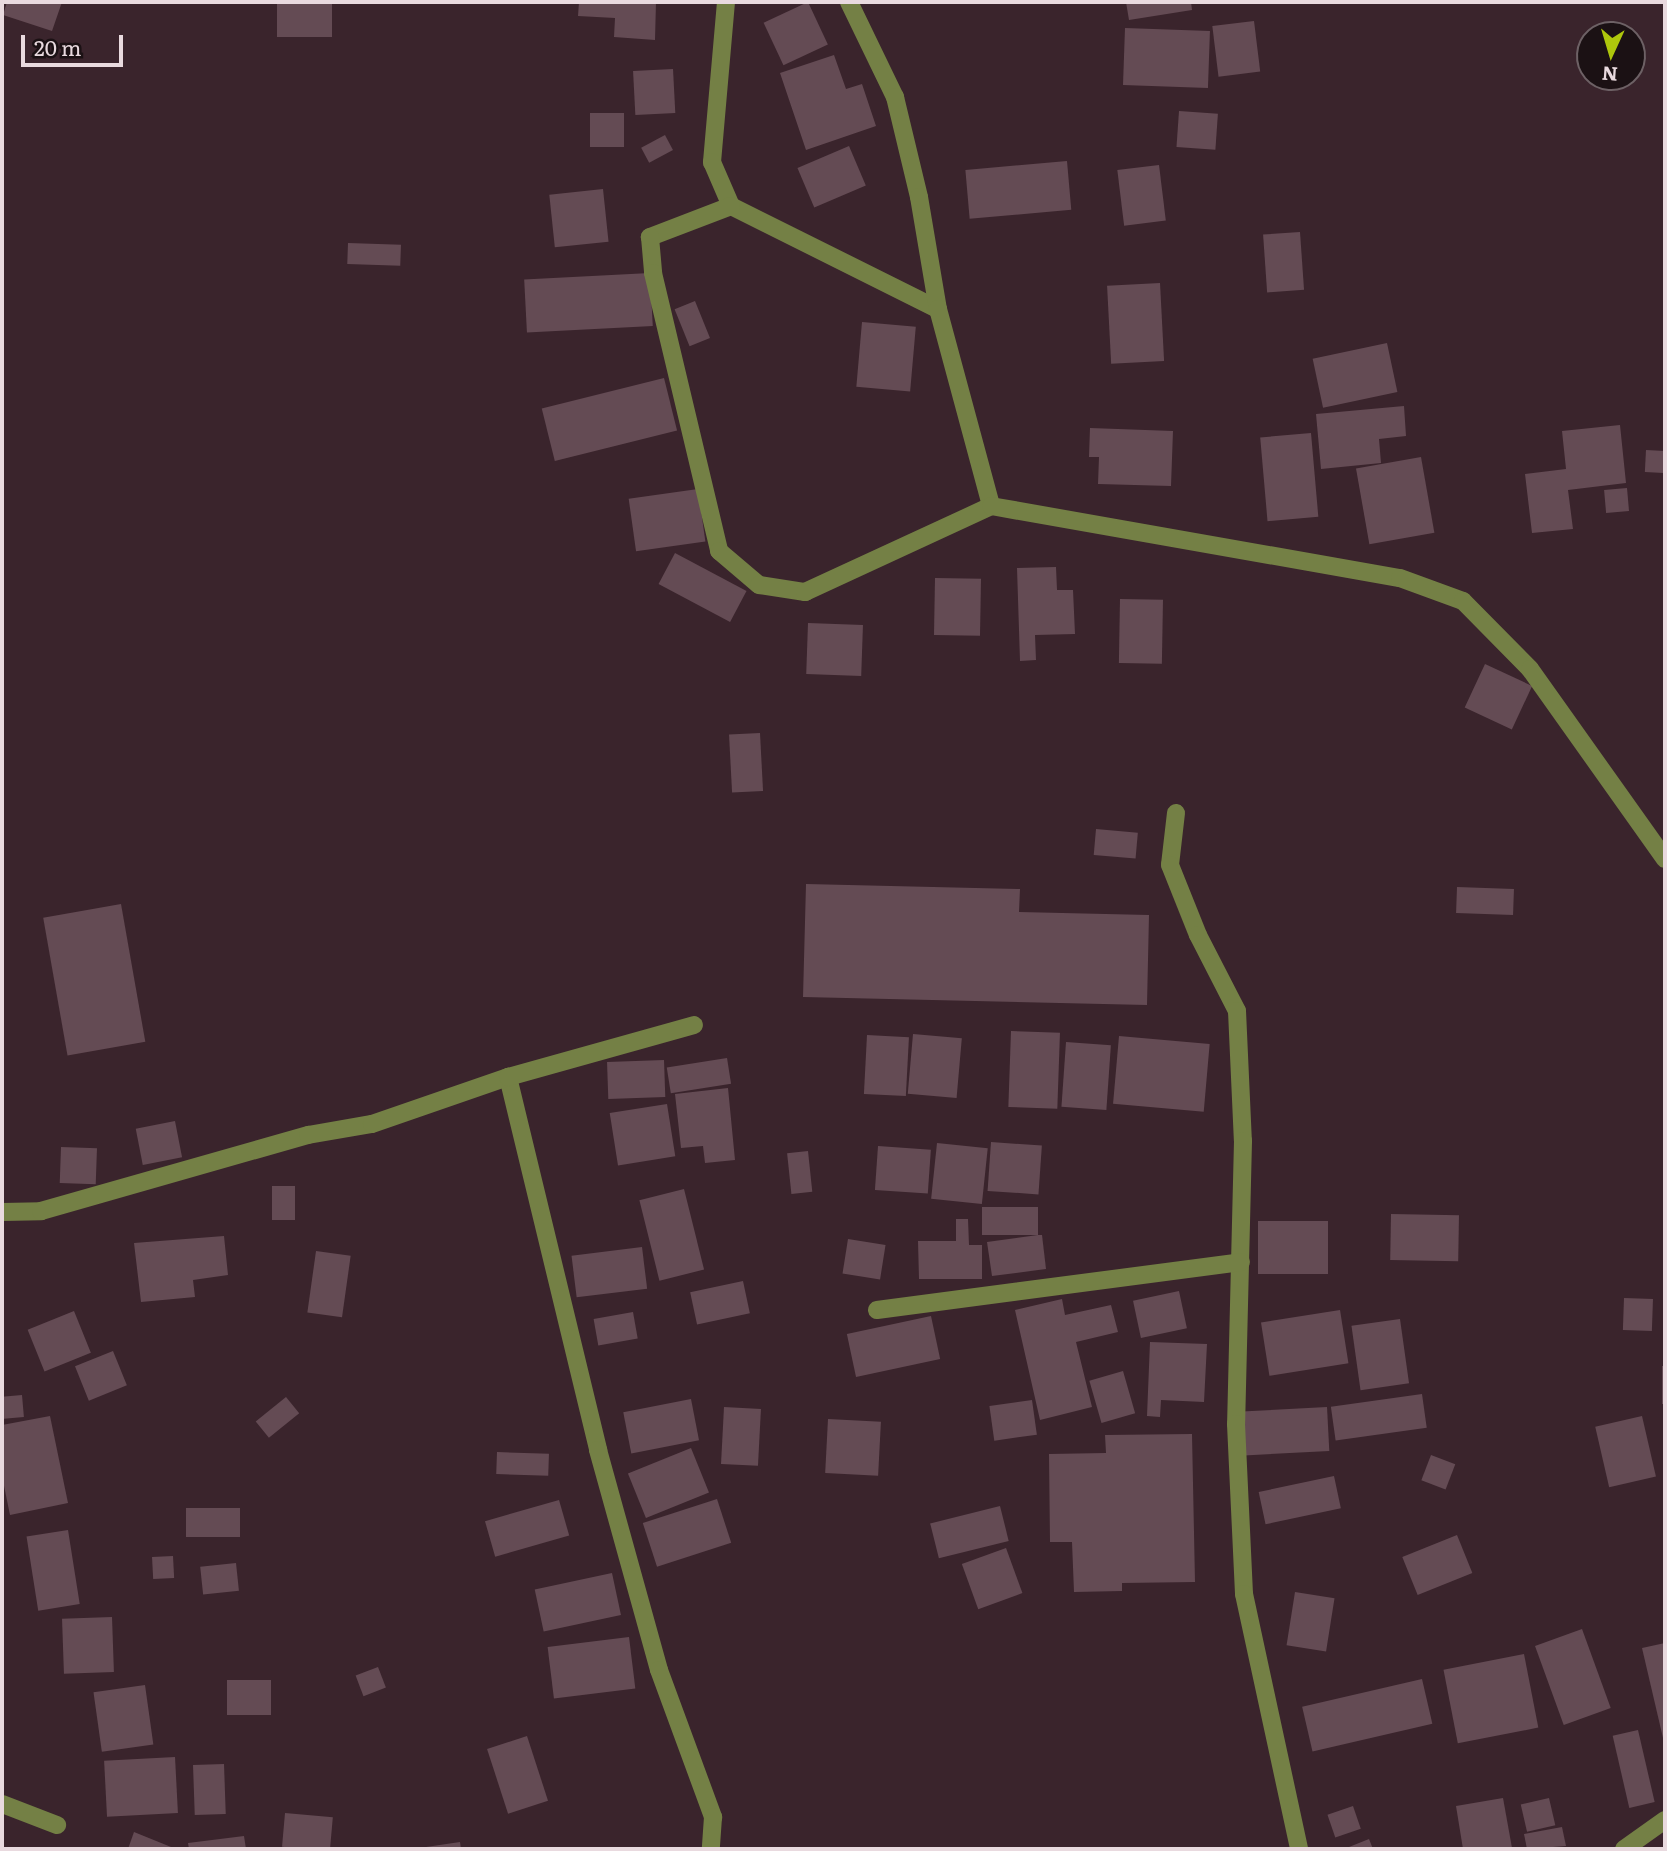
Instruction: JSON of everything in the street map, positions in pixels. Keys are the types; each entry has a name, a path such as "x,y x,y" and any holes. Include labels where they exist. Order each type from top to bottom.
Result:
{"street":[{"path":"726,2 712,162 731,206 938,309"},
{"path":"849,2 895,97 919,197 938,309 991,506"},
{"path":"731,206 650,237 653,273 719,551 759,585 805,593 991,506 1400,578 1463,601 1530,669 1665,859"},
{"path":"1176,813 1170,865 1198,935 1237,1010 1243,1141 1236,1424 1244,1594 1299,1849"},
{"path":"2,1212 41,1211 308,1135 372,1124 508,1077 694,1025"},
{"path":"508,1077 598,1450 648,1632 713,1817 712,1849"},
{"path":"877,1310 1241,1262"},
{"path":"2,1804 57,1825"},
{"path":"1624,1849 1647,1841 1665,1820"}],"building":[{"path":"7,2 62,2 52,31 3,15"},
{"path":"277,2 332,2 332,37 277,37"},
{"path":"579,2 656,2 655,40 614,37 615,18 578,16"},
{"path":"808,2 828,45 783,65 764,23"},
{"path":"1126,2 1191,2 1192,10 1129,20"},
{"path":"1254,21 1260,72 1219,77 1212,26"},
{"path":"1125,28 1210,31 1208,88 1123,85"},
{"path":"834,55 846,89 862,84 876,126 806,150 780,73"},
{"path":"673,69 675,113 635,115 633,71"},
{"path":"1179,111 1218,114 1215,150 1176,147"},
{"path":"590,113 624,113 624,147 590,147"},
{"path":"665,135 673,150 649,163 641,148"},
{"path":"849,146 866,186 814,207 797,168"},
{"path":"1067,161 1071,210 970,219 965,170"},
{"path":"1159,165 1166,221 1124,226 1117,170"},
{"path":"603,189 609,242 555,247 549,195"},
{"path":"1300,232 1304,290 1267,292 1263,235"},
{"path":"348,243 401,245 400,266 347,264"},
{"path":"650,273 653,326 527,333 524,280"},
{"path":"1160,283 1164,361 1111,364 1107,286"},
{"path":"695,301 710,338 690,346 675,309"},
{"path":"862,322 916,327 910,391 856,387"},
{"path":"1387,343 1397,392 1323,408 1313,359"},
{"path":"664,378 677,430 555,461 542,408"},
{"path":"1404,406 1406,436 1379,439 1381,463 1321,469 1316,414"},
{"path":"1620,425 1626,483 1568,490 1573,529 1532,533 1525,474 1566,469 1562,431"},
{"path":"1090,428 1173,431 1171,486 1098,484 1099,457 1089,457"},
{"path":"1311,433 1318,517 1268,521 1260,437"},
{"path":"1646,450 1665,451 1664,473 1645,472"},
{"path":"1421,457 1434,533 1369,544 1356,468"},
{"path":"1627,488 1629,511 1606,513 1604,490"},
{"path":"698,489 705,541 636,551 629,499"},
{"path":"675,553 747,591 730,622 659,584"},
{"path":"1056,567 1057,590 1073,590 1075,634 1035,635 1036,660 1020,661 1017,568"},
{"path":"935,578 981,579 980,636 934,635"},
{"path":"1120,599 1163,600 1162,664 1119,663"},
{"path":"808,623 863,625 861,676 806,674"},
{"path":"1485,664 1532,686 1512,729 1465,708"},
{"path":"760,733 763,791 732,793 729,735"},
{"path":"1096,829 1138,833 1136,859 1094,855"},
{"path":"806,884 1020,889 1019,912 1149,915 1147,1005 803,997"},
{"path":"1457,887 1514,889 1513,915 1456,913"},
{"path":"121,904 145,1042 68,1056 43,918"},
{"path":"1011,1031 1060,1033 1057,1109 1008,1107"},
{"path":"913,1034 962,1038 957,1098 908,1094"},
{"path":"867,1035 909,1037 906,1096 864,1094"},
{"path":"1119,1036 1210,1044 1204,1112 1113,1104"},
{"path":"1066,1042 1111,1045 1106,1110 1061,1107"},
{"path":"727,1058 731,1084 671,1093 667,1068"},
{"path":"664,1060 665,1097 608,1099 607,1062"},
{"path":"728,1088 735,1160 705,1163 703,1146 681,1148 675,1094"},
{"path":"667,1104 675,1156 618,1165 610,1113"},
{"path":"175,1121 182,1157 143,1165 136,1129"},
{"path":"991,1142 1042,1146 1038,1194 988,1191"},
{"path":"937,1143 988,1148 982,1204 931,1199"},
{"path":"878,1146 931,1150 928,1194 875,1190"},
{"path":"61,1147 97,1148 96,1184 60,1183"},
{"path":"808,1151 812,1192 791,1194 787,1153"},
{"path":"272,1186 295,1186 295,1220 272,1220"},
{"path":"684,1189 704,1270 659,1281 639,1200"},
{"path":"982,1207 1038,1207 1038,1235 982,1235"},
{"path":"1391,1214 1459,1215 1458,1261 1390,1260"},
{"path":"956,1219 968,1219 969,1245 982,1245 982,1279 919,1279 918,1241 956,1241"},
{"path":"1258,1221 1328,1221 1328,1274 1258,1274"},
{"path":"1042,1235 1046,1269 992,1276 987,1242"},
{"path":"224,1236 228,1275 193,1280 195,1297 141,1302 134,1243"},
{"path":"848,1239 886,1245 880,1280 843,1274"},
{"path":"642,1247 647,1289 577,1297 572,1256"},
{"path":"316,1251 351,1256 342,1317 307,1312"},
{"path":"743,1281 750,1313 697,1325 690,1292"},
{"path":"1179,1291 1187,1328 1141,1338 1133,1301"},
{"path":"1624,1298 1653,1299 1652,1331 1623,1330"},
{"path":"1062,1299 1065,1315 1111,1305 1118,1332 1076,1342 1092,1407 1040,1420 1015,1310"},
{"path":"1340,1310 1348,1363 1269,1376 1261,1323"},
{"path":"74,1311 91,1353 44,1371 28,1330"},
{"path":"633,1312 638,1339 598,1346 594,1319"},
{"path":"931,1316 940,1359 856,1377 847,1334"},
{"path":"1400,1319 1409,1383 1361,1390 1351,1326"},
{"path":"1150,1342 1207,1344 1204,1402 1161,1400 1160,1417 1147,1416"},
{"path":"113,1351 127,1385 89,1401 75,1366"},
{"path":"1662,1366 1665,1366 1665,1404 1662,1404"},
{"path":"1123,1371 1135,1413 1101,1423 1089,1381"},
{"path":"1422,1394 1427,1428 1336,1440 1331,1407"},
{"path":"22,1395 24,1417 4,1419 2,1397"},
{"path":"286,1397 299,1413 269,1438 256,1422"},
{"path":"691,1399 699,1440 631,1453 623,1412"},
{"path":"1032,1400 1037,1435 994,1441 989,1406"},
{"path":"724,1407 761,1409 758,1466 721,1464"},
{"path":"1327,1407 1329,1451 1239,1456 1237,1412"},
{"path":"50,1416 68,1503 10,1515 2,1476 2,1425"},
{"path":"1642,1416 1656,1476 1609,1487 1595,1427"},
{"path":"828,1419 881,1422 878,1476 825,1473"},
{"path":"1192,1434 1195,1582 1122,1583 1122,1591 1074,1592 1072,1542 1050,1542 1049,1454 1106,1453 1105,1435"},
{"path":"691,1448 709,1493 646,1518 628,1473"},
{"path":"497,1452 549,1454 548,1476 496,1474"},
{"path":"1431,1455 1455,1464 1446,1490 1421,1480"},
{"path":"1334,1476 1341,1508 1266,1524 1259,1492"},
{"path":"717,1499 731,1543 657,1567 643,1523"},
{"path":"559,1500 569,1536 495,1557 485,1521"},
{"path":"1000,1506 1009,1541 939,1558 930,1523"},
{"path":"186,1508 240,1508 240,1537 186,1537"},
{"path":"68,1530 80,1604 38,1611 27,1537"},
{"path":"1457,1535 1472,1573 1418,1595 1402,1557"},
{"path":"1006,1548 1022,1593 978,1609 962,1564"},
{"path":"173,1556 174,1578 153,1579 152,1557"},
{"path":"236,1563 239,1591 203,1595 200,1567"},
{"path":"612,1573 621,1615 544,1631 535,1589"},
{"path":"1295,1592 1335,1598 1326,1652 1287,1645"},
{"path":"112,1617 114,1672 64,1674 62,1619"},
{"path":"1582,1629 1611,1708 1564,1725 1535,1646"},
{"path":"629,1637 635,1689 554,1699 548,1647"},
{"path":"1665,1643 1665,1737 1663,1738 1642,1648"},
{"path":"1524,1654 1538,1728 1458,1743 1444,1670"},
{"path":"378,1667 386,1688 363,1696 356,1676"},
{"path":"1422,1679 1432,1724 1313,1751 1302,1707"},
{"path":"227,1680 271,1680 271,1715 227,1715"},
{"path":"145,1685 153,1744 102,1752 94,1692"},
{"path":"1638,1730 1655,1802 1629,1808 1613,1736"},
{"path":"527,1736 548,1801 508,1814 487,1749"},
{"path":"175,1757 178,1813 107,1817 104,1761"},
{"path":"224,1764 226,1814 195,1815 193,1765"},
{"path":"1503,1798 1512,1848 1463,1849 1456,1806"},
{"path":"1549,1798 1555,1825 1527,1832 1521,1805"},
{"path":"1353,1806 1361,1829 1335,1837 1327,1815"},
{"path":"285,1813 333,1817 330,1849 282,1847"},
{"path":"1562,1827 1566,1846 1527,1849 1524,1834"},
{"path":"134,1832 176,1849 128,1849"},
{"path":"244,1836 246,1849 189,1849 188,1843"},
{"path":"1369,1839 1373,1849 1344,1849"},
{"path":"460,1842 461,1849 426,1847"}]}
